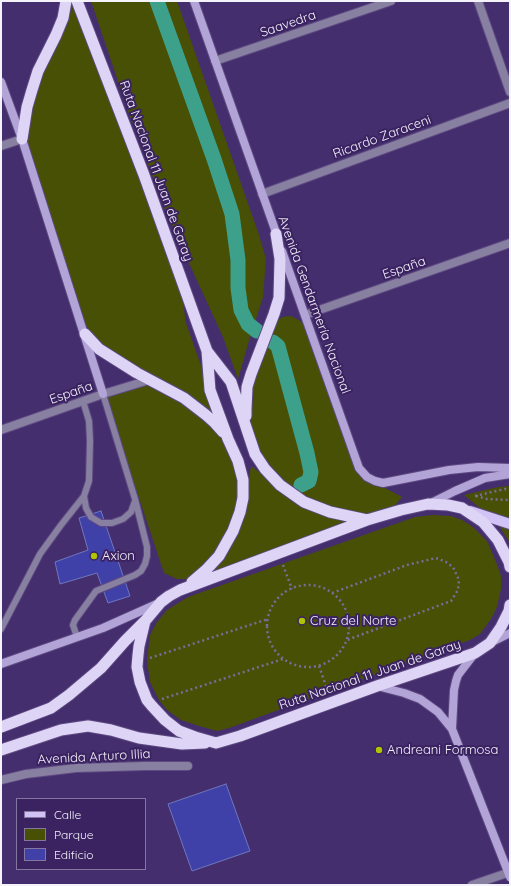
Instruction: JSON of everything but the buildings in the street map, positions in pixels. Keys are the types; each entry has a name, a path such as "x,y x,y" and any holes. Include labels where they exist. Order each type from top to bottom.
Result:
{"highway":[{"path":"22,138 32,90 38,71 63,18 66,1"},
{"name":"Ruta Nacional 11 Juan de Garay","path":"1,727 51,708 69,695 101,668 161,602 195,580 219,556 233,531 243,498 243,480 238,462 210,390 207,351 144,175 77,1"},
{"path":"247,429 247,387 279,298 280,259 276,234"},
{"path":"85,334 99,349 149,380 184,398 215,423 228,439"},
{"name":"Ruta Nacional 11 Juan de Garay","path":"207,351 231,382 255,454 265,470 280,485 304,502 330,512 368,520"},
{"name":"Ruta Nacional 11 Juan de Garay","path":"180,590 368,520 428,504 448,505 462,508 483,522 498,540 510,567"},
{"name":"Ruta Nacional 11 Juan de Garay","path":"1,750 61,730 88,726 111,730 139,738 182,744 216,743 240,736 330,697 377,686 475,653 490,643 501,627 510,608"},
{"name":"Ruta Nacional 11 Juan de Garay","path":"145,621 139,646 137,667 140,682 147,700 165,720 179,731 216,743"}],"main road":[{"name":"Avenida Gendarmería Nacional","path":"194,1 359,468 367,477 383,483 449,470 478,467 510,468"},
{"path":"1,82 22,138 103,394"},
{"path":"428,504 485,478 510,474"},
{"path":"462,508 510,524"},
{"path":"1,664 103,628 161,602"},
{"path":"490,643 510,633"},
{"path":"452,729 456,680 458,675 475,653"},
{"path":"377,686 420,699 438,712 452,729 509,873"}],"street":[{"name":"Saavedra","path":"215,61 392,1"},
{"path":"478,1 510,92"},
{"name":"Ricardo Zaraceni","path":"262,194 510,103"},
{"path":"1,146 22,138"},
{"name":"España","path":"305,315 510,243"},
{"name":"España","path":"1,430 103,394 149,380"},
{"name":"Avenida Arturo Illia","path":"1,780 26,774 76,768 188,766"},
{"path":"472,885 509,873"}],"lane":[{"path":"77,637 73,625 75,620 96,591 136,575 145,564 147,556 147,547 135,499 103,394"},
{"path":"1,630 40,554 84,496 89,481 90,441 89,421 83,401"},
{"path":"84,496 86,508 91,517 101,523 112,523 123,519 131,512 135,499"}],"path":[{"path":"510,490 505,489 474,496 487,499 510,500"},
{"path":"279,554 292,589"},
{"path":"332,593 407,565 436,558 453,567 459,580 458,590 451,601 347,640"},
{"path":"305,586 319,587 332,593 341,602 348,614 350,627 347,640 341,652 331,661 319,666 307,667 294,665 283,659 273,648 268,634 268,619 272,607 280,596 292,589 305,586"},
{"path":"148,654 147,660 268,619"},
{"path":"152,706 159,700 283,659"},
{"path":"319,666 330,697"},
{"path":"321,694 330,697"}],"green space":[{"path":"67,1 75,1 179,277 186,323 220,420 104,350 86,332 24,139 28,108"},
{"path":"91,1 177,1 259,235 266,259 263,297 238,379 223,337 166,212 128,111"},
{"path":"291,316 302,322 357,472 367,482 383,487 402,497 392,509 366,517 334,509 304,498 283,483 258,453 250,429 250,388 272,326 282,317"},
{"path":"150,381 184,400 224,437 236,461 241,498 218,554 193,579 177,579 164,573 105,396"},
{"path":"251,466 277,485 362,521 201,579 245,498"},
{"path":"510,486 510,543 496,521 464,495 498,487"},
{"path":"433,515 451,516 462,520 473,527 487,541 496,562 501,576 501,589 497,607 491,619 480,634 470,640 229,728 217,731 181,720 167,710 159,700 150,682 147,660 150,635 157,622 167,610 188,597 415,517"}],"waterway":[{"path":"157,1 214,159 232,214 238,260 238,288 241,310 248,324 257,331"},
{"path":"273,342 278,346 311,472 309,481 301,485"}],"place":[{"name":"Axion","path":"94,556"},
{"name":"Cruz del Norte","path":"302,621"},
{"name":"Andreani Formosa","path":"379,750"}]}
